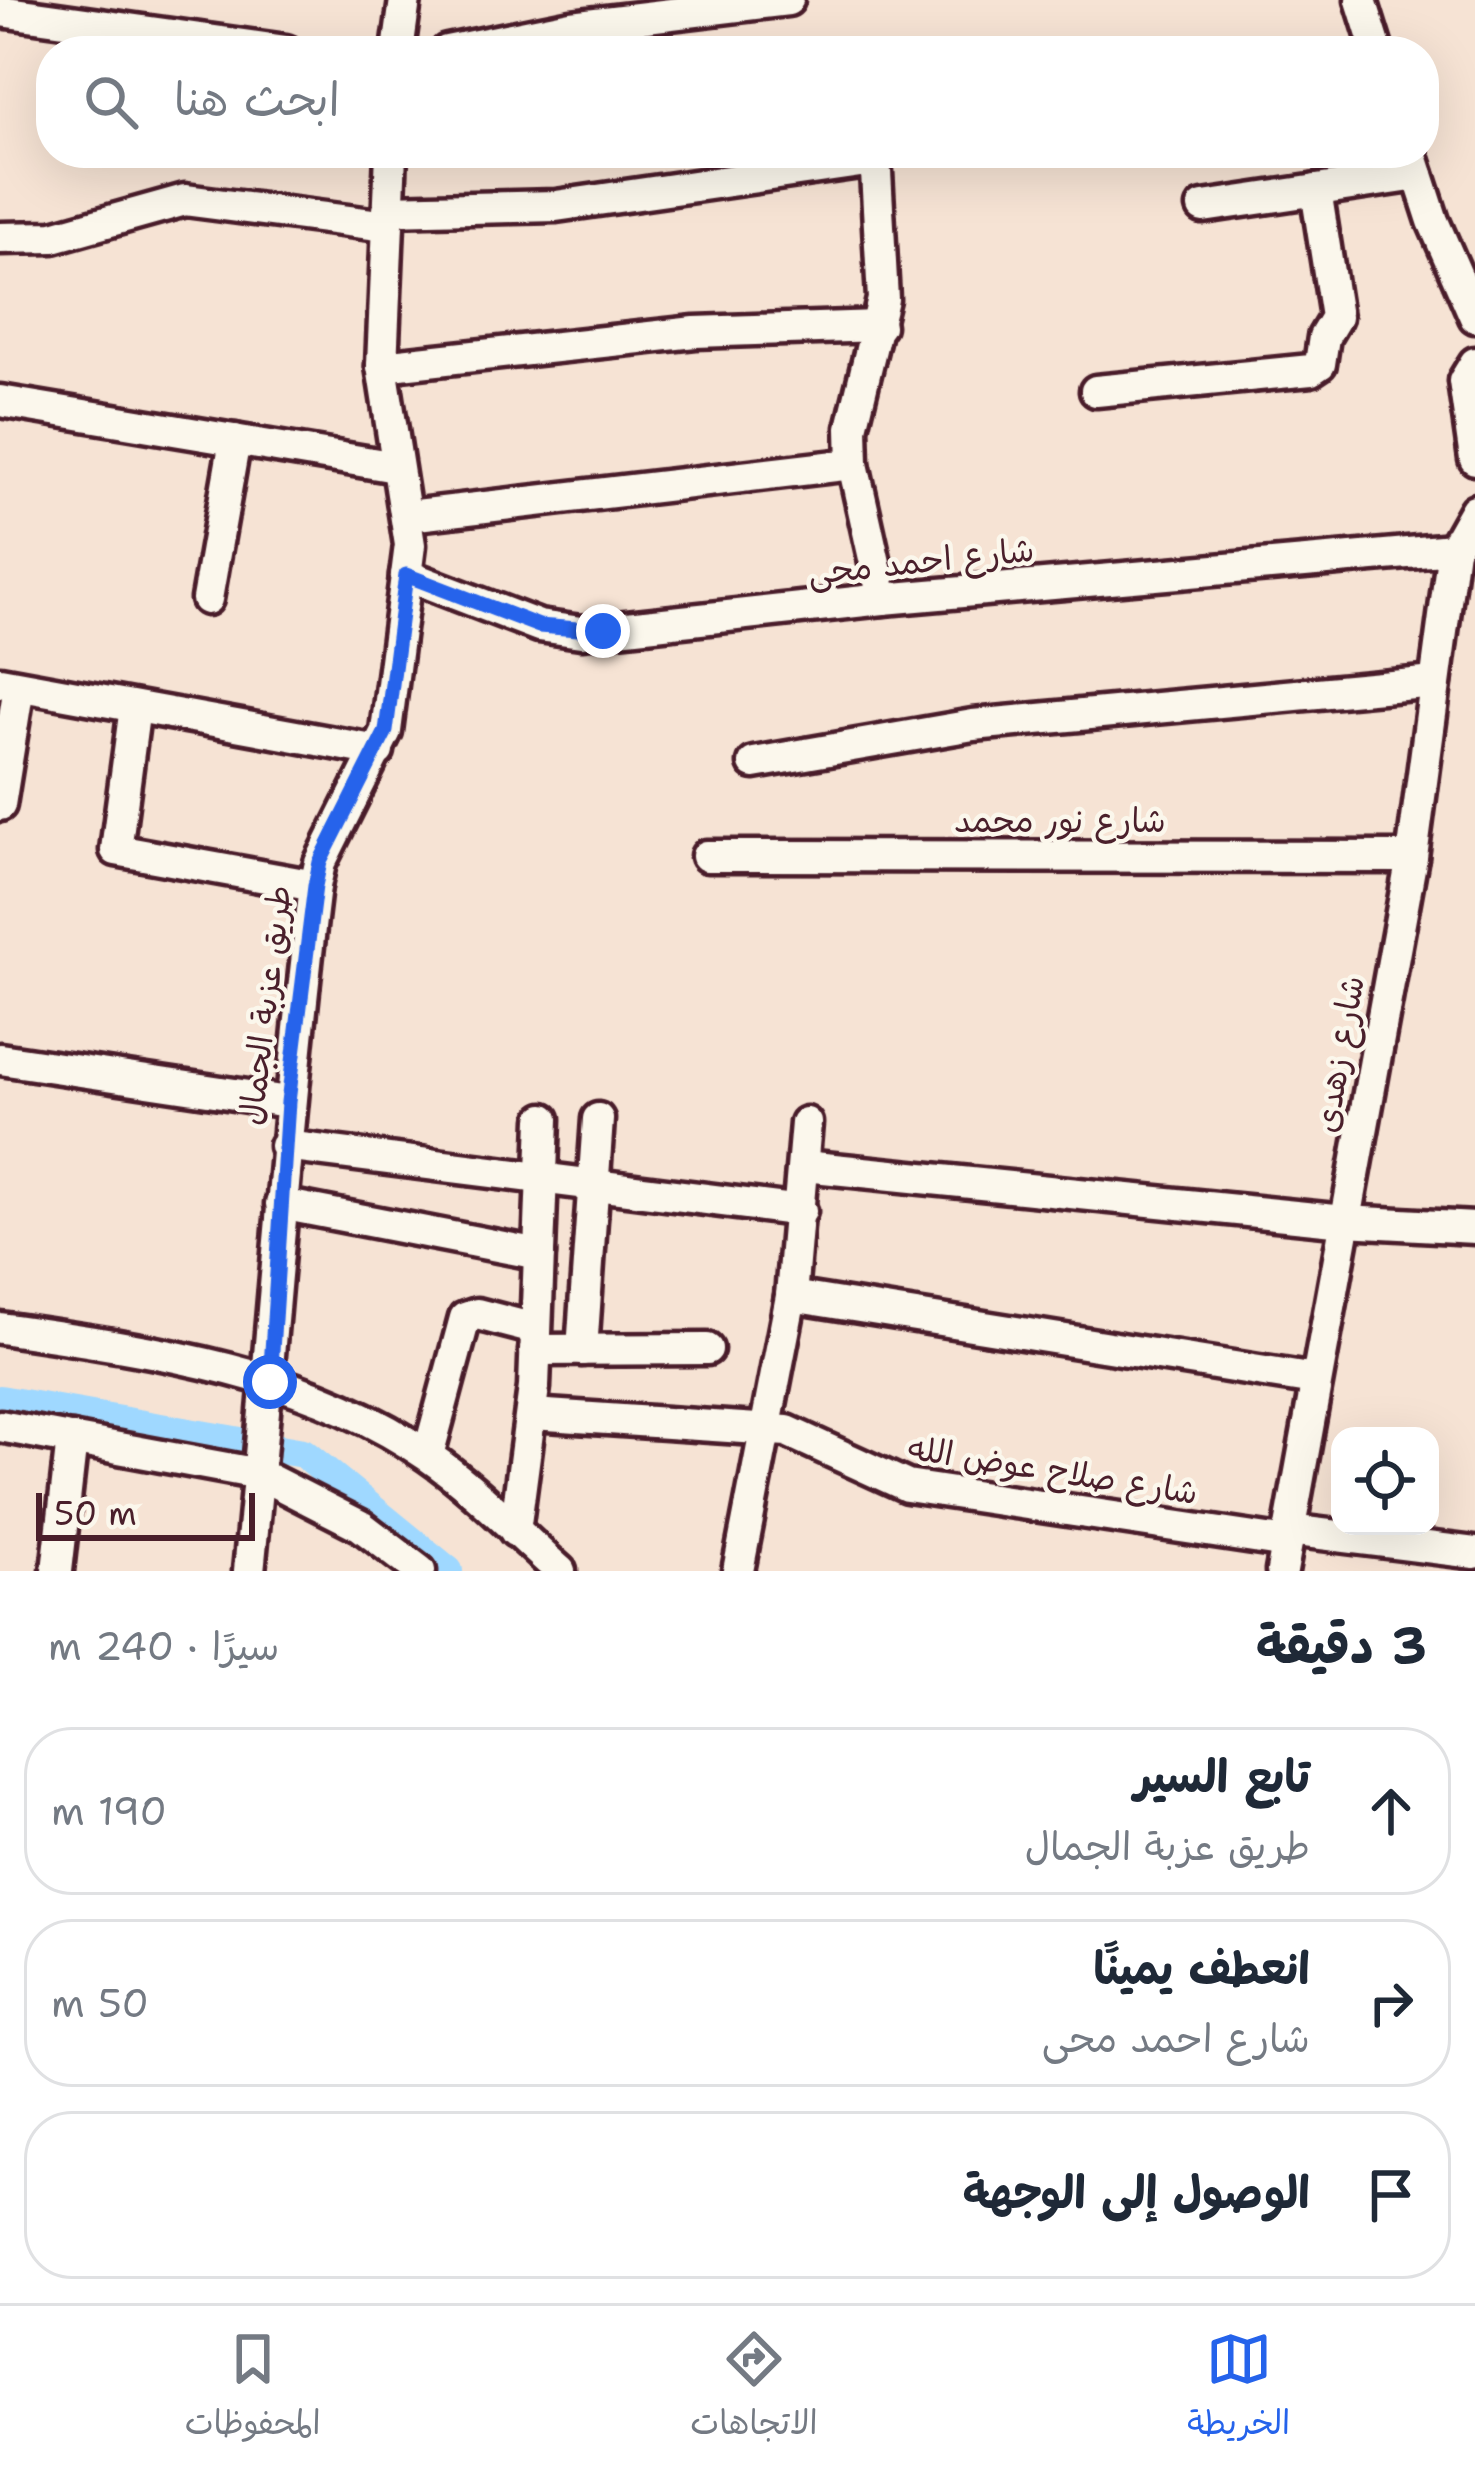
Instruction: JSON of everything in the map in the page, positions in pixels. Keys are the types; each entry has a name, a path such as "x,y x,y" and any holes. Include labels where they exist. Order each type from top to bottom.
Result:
{"street":[{"path":"400,36 405,0"},
{"path":"521,36 788,0"},
{"path":"1361,0 1372,36"},
{"path":"0,11 179,36"},
{"name":"طريق عزبة الجمال","path":"249,1571 269,1389 288,1102 315,886 331,839 378,752 406,575 408,516 382,366 391,168"},
{"path":"0,238 53,237 185,200 388,218 556,206 801,168"},
{"path":"873,168 879,326 860,386 853,464 884,599"},
{"path":"1203,207 1316,190 1399,168"},
{"path":"1416,168 1475,317"},
{"path":"1096,391 1311,370 1323,358 1324,338 1336,317 1316,190"},
{"path":"382,366 695,332 879,326"},
{"path":"1475,363 1464,381 1475,459"},
{"path":"0,401 396,467"},
{"path":"207,599 235,440"},
{"path":"408,516 853,464"},
{"path":"1453,549 1475,510"},
{"name":"شارع احمد محى","path":"406,575 539,626 581,632 884,599 1453,549"},
{"name":"شارع زهدى","path":"1286,1548 1412,857 1453,549"},
{"path":"754,763 973,725 1435,682"},
{"path":"0,805 9,684 378,752"},
{"path":"135,707 116,850 315,886"},
{"name":"شارع نور محمد","path":"707,856 1412,857"},
{"path":"0,1059 288,1102"},
{"path":"515,1531 532,1414 544,1119"},
{"path":"582,1350 598,1119"},
{"path":"738,1571 769,1430 791,1296 806,1123"},
{"path":"285,1146 800,1211"},
{"path":"804,1166 1345,1221 1475,1228"},
{"path":"281,1204 538,1254"},
{"path":"791,1296 1316,1380"},
{"path":"428,1456 465,1318 477,1314 535,1339 582,1350 707,1349"},
{"path":"0,1328 138,1349 378,1425 428,1456 560,1571"},
{"name":"شارع صلاح عوض الله","path":"532,1414 804,1436 857,1467 907,1486 1286,1548 1475,1553"},
{"path":"0,1426 260,1464 361,1526 404,1565"},
{"path":"56,1571 72,1439"}],"waterway":[{"path":"0,1400 303,1453 448,1571"}],"route":[{"path":"270,1382 288,1102 315,886 320,862 367,777 386,731 406,575 539,626 603,631"}]}
